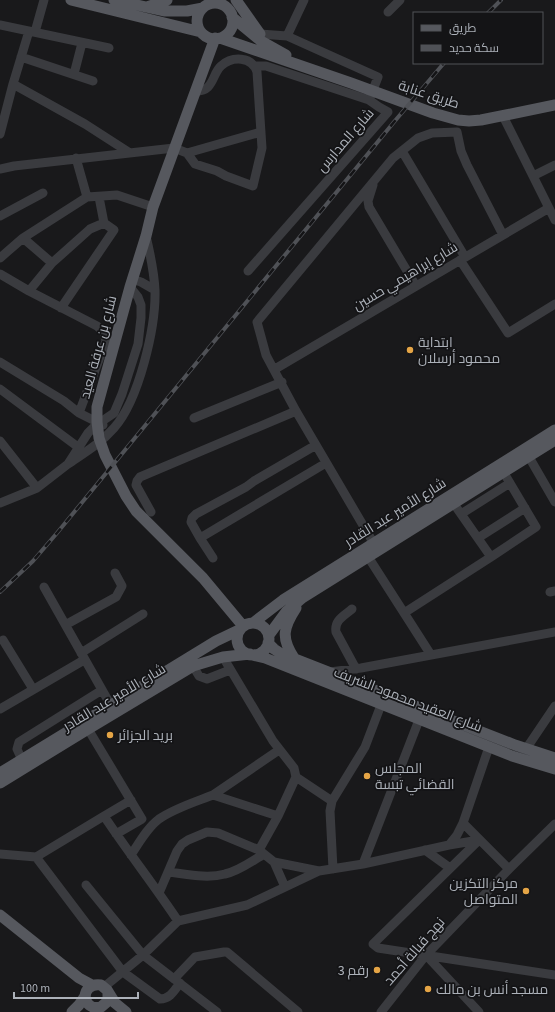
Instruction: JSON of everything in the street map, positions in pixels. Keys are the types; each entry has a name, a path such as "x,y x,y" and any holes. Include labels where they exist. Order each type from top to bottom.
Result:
{"main road":[{"path":"71,0 201,32 208,37 217,38 227,33 232,26 232,15 235,0"},
{"path":"114,0 164,11 174,11 207,4 220,4 224,6 232,15"},
{"path":"145,7 167,0"},
{"path":"235,0 269,46"},
{"path":"201,32 198,25 198,18 207,4"},
{"name":"طريق عنابة","path":"232,15 269,46 320,72"},
{"name":"طريق عنابة","path":"217,38 320,72 433,113 458,120 469,122 555,105"},
{"name":"شارع بن عرفة العيد","path":"217,38 174,148 153,207 97,407 96,422 99,438 105,455 126,496 136,511 203,578 245,626"},
{"name":"شارع الأمير عبد القادر","path":"268,639 286,612 302,598 371,550 555,430"},
{"name":"شارع الأمير عبد القادر","path":"0,784 88,729 113,709 216,641 245,626 283,600 454,504 555,440"},
{"path":"294,658 286,643 284,632 287,622 302,598"},
{"path":"245,626 263,626 268,639 265,650 260,654 251,655 245,653 238,645 237,635 245,626"},
{"name":"شارع العقيد محمود الشريف","path":"268,639 274,649 327,672 526,749 555,758"},
{"name":"شارع الأمير عبد القادر","path":"0,773 193,666 223,657 251,655"},
{"name":"شارع العقيد محمود الشريف","path":"251,655 265,658 512,756 555,769"},
{"path":"0,915 79,978 88,991 88,1004 93,1008 100,1010 108,1001 106,990"},
{"path":"72,1012 79,1005 88,991 96,984 106,990 115,1003 126,1012"}],"street":[{"path":"0,134 21,57 44,0"},
{"path":"260,34 287,36 304,0"},
{"path":"388,12 400,0"},
{"path":"0,25 109,48"},
{"name":"شارع المدارس","path":"248,272 388,112 369,100 378,76 287,36"},
{"path":"74,74 82,43"},
{"path":"21,57 93,80"},
{"path":"0,169 76,158 174,148 187,153 195,164 217,171 253,186 262,148 257,72 255,66 246,59 234,60 226,63 220,66 209,87 202,91 196,90"},
{"path":"255,66 266,66 369,100"},
{"path":"13,84 85,124 130,152"},
{"path":"503,116 551,209 555,220"},
{"path":"187,153 261,132"},
{"path":"431,655 404,613 326,463 266,355 256,322 393,158 418,138 432,133 458,132 461,151 466,165 503,235"},
{"path":"402,151 462,259 508,333 555,304"},
{"path":"76,158 87,197"},
{"path":"533,176 555,165"},
{"path":"374,182 368,201 369,207 416,286"},
{"path":"0,216 43,193"},
{"path":"0,258 23,238 87,197 117,195 153,207"},
{"path":"61,308 114,230 104,223 99,197"},
{"name":"شارع إبراهيمي حسين","path":"275,369 503,235 551,209"},
{"path":"29,291 52,263 90,229 104,223"},
{"path":"0,504 37,488 68,464 99,443 114,428 128,406 143,363 150,336 155,290 151,257 146,236"},
{"path":"23,238 52,263"},
{"path":"0,274 29,291 97,326 104,332 106,341 79,413"},
{"path":"68,464 88,433 114,413 118,406 138,344 141,305 131,283 141,282 155,290"},
{"path":"0,362 64,401 79,413 100,424 114,428"},
{"path":"194,418 282,382"},
{"path":"0,389 78,447"},
{"path":"150,512 136,485 137,480 140,477 296,411"},
{"path":"0,441 4,452 37,488"},
{"path":"213,558 191,522 192,518 196,514 246,487 316,445"},
{"path":"529,457 555,502"},
{"path":"200,538 326,463"},
{"path":"404,613 536,527 504,473"},
{"path":"461,514 510,483"},
{"path":"454,504 491,557"},
{"path":"478,538 525,508"},
{"path":"67,624 116,597 122,586 116,573"},
{"path":"44,587 67,624 113,709"},
{"path":"352,609 337,621 335,627 336,632 356,669"},
{"path":"0,709 34,689 143,614"},
{"path":"327,672 356,669 555,632"},
{"path":"3,640 34,689"},
{"path":"168,872 210,876 238,870 261,852 296,777 294,768 269,735 223,657"},
{"path":"193,666 199,676 207,679 230,670"},
{"path":"22,760 17,749 19,742 102,690"},
{"path":"333,869 330,811 332,801 365,747 381,705"},
{"path":"526,749 555,706"},
{"path":"363,864 419,720"},
{"path":"88,729 149,830"},
{"path":"449,845 457,835 463,823 489,747"},
{"path":"131,855 159,819 173,811 213,795 280,750"},
{"path":"296,777 332,801"},
{"path":"213,795 278,816"},
{"path":"0,854 36,857 131,800"},
{"path":"104,816 178,921"},
{"path":"116,834 142,819"},
{"path":"463,823 508,870"},
{"name":"نهج قبالة أحمد","path":"381,1012 426,955 508,870 555,824"},
{"path":"159,893 182,844 207,832 218,833 261,852 274,862 319,871"},
{"path":"106,990 123,972 178,921 247,905 319,871 363,864 479,840"},
{"path":"479,840 372,944 378,948 555,974"},
{"path":"425,850 450,868"},
{"path":"36,857 123,972 160,999 165,999 170,996 177,981 195,957 227,952 298,1012"},
{"path":"274,862 285,887"},
{"path":"86,885 143,955 217,1012"},
{"path":"426,955 479,1012"}],"railway":[{"path":"489,12 501,0"},
{"path":"0,592 33,561 57,533 443,64"}],"place":[{"name":"ابتداية محمود أرسلان","path":"410,350"},
{"name":"بريد الجزائر","path":"110,735"},
{"name":"المجلس القضائي تبسة","path":"367,776"},
{"name":"مركز التكزين المتواصل","path":"526,891"},
{"name":"رقم 3","path":"377,970"},
{"name":"مسجد أنس بن مالك","path":"428,989"}]}
